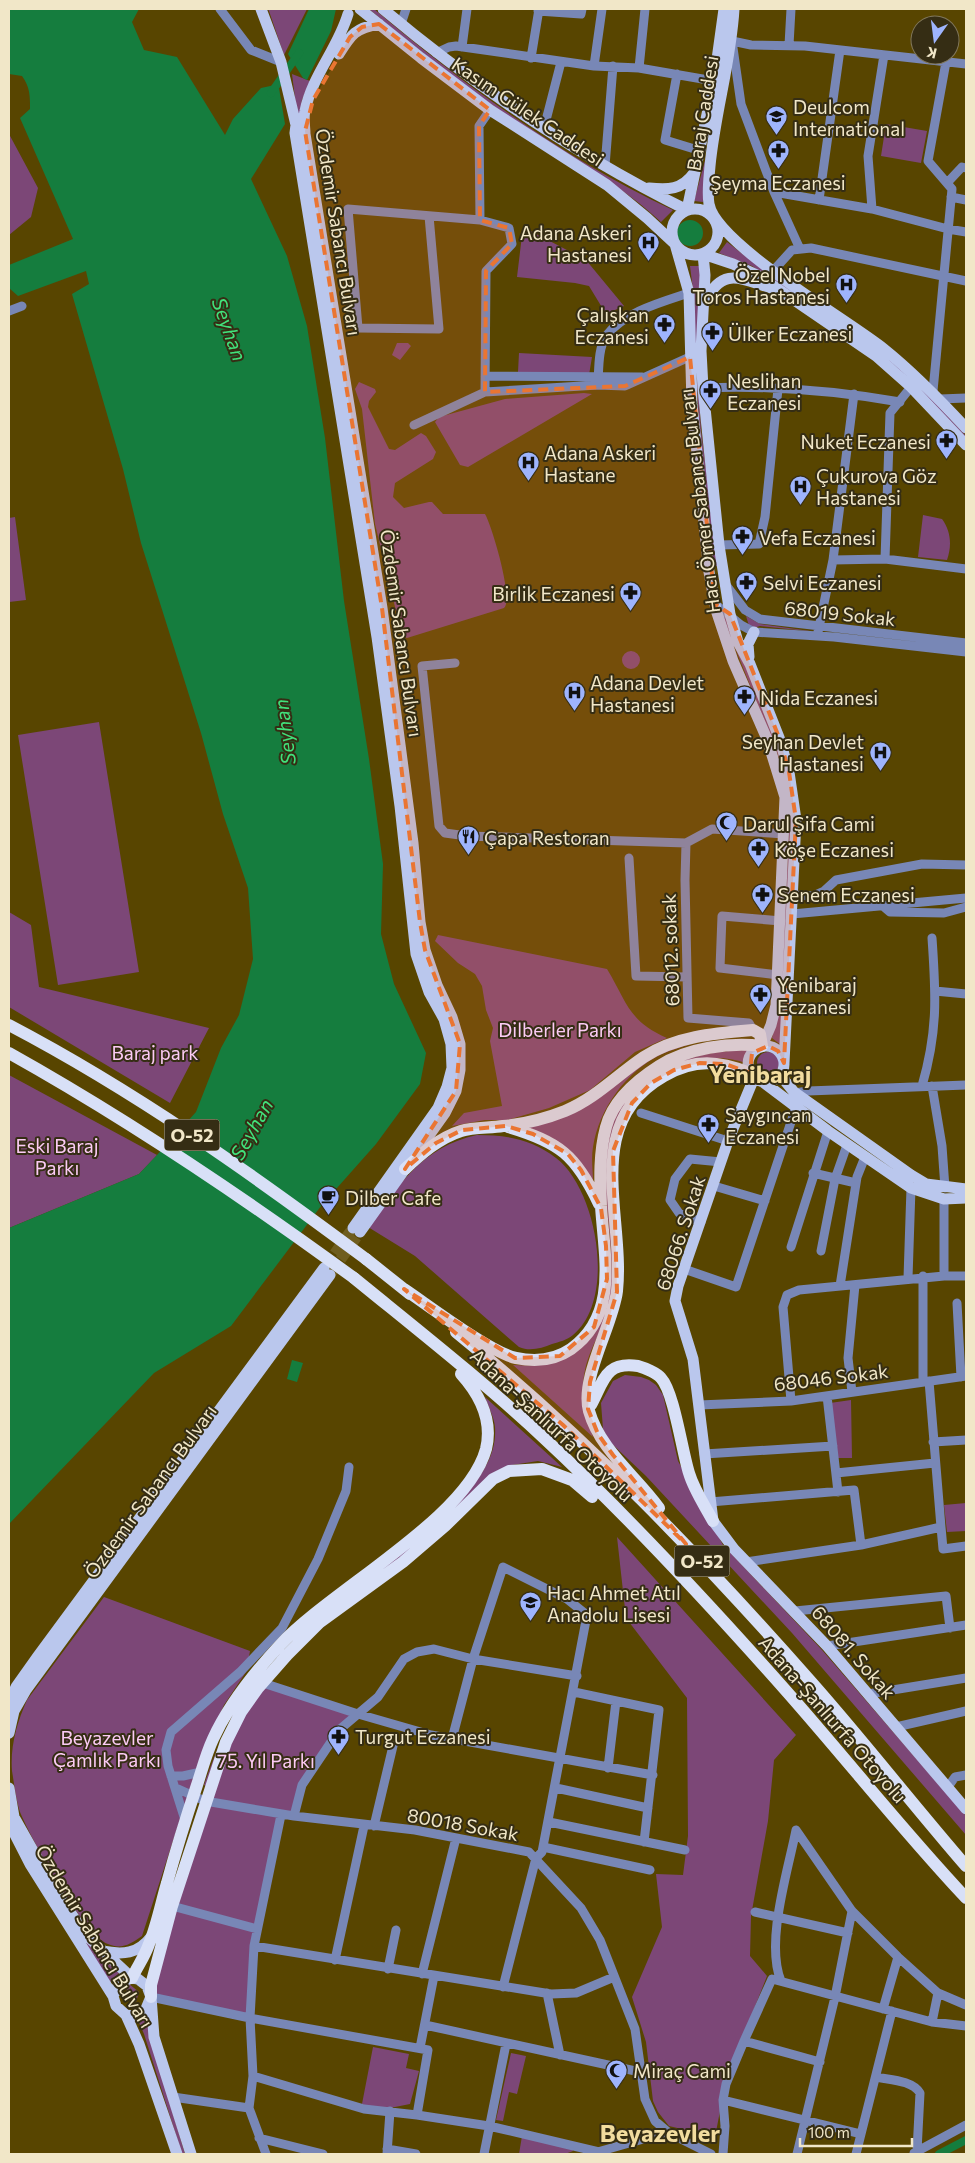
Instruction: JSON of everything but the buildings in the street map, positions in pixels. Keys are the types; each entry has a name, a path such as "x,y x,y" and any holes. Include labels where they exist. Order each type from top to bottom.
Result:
{"highway":[{"name":"Adana-Şanlıurfa Otoyolu","path":"9,1025 151,1108 259,1180 366,1258 556,1418 613,1471 686,1544 814,1685 966,1866"},
{"path":"404,1289 488,1345 515,1358 540,1360 560,1356 580,1342 594,1327 602,1304 607,1279 606,1246 601,1208 600,1156 607,1125 622,1098 642,1076 671,1059 702,1050 743,1044 762,1046 760,1034 754,1030 671,1042 644,1057 602,1090 579,1105 543,1119 506,1126 462,1130 436,1143 405,1169"},
{"name":"Adana-Şanlıurfa Otoyolu","path":"9,1053 135,1127 245,1199 354,1278 496,1395 546,1440 664,1559 788,1693 919,1848 966,1898"},
{"path":"686,1544 646,1491 613,1455 598,1434 588,1409 590,1382 617,1292 619,1265 612,1183 612,1152 619,1128 632,1103 651,1083 674,1070 700,1063 717,1063 725,1064 756,1077"},
{"path":"506,1126 533,1134 568,1154 581,1170 601,1208"},
{"path":"132,1978 151,1936 185,1820 212,1740 231,1706 281,1644 311,1614 394,1553 438,1514 469,1483 480,1466 486,1448 488,1429 485,1410 473,1387 449,1360 406,1320"},
{"path":"588,1409 602,1379 610,1370 624,1364 644,1367 661,1378 670,1394 680,1443 690,1476 713,1521"},
{"path":"151,1997 151,1985 172,1906 226,1742 241,1712 263,1683 319,1623 403,1562 445,1526 493,1479 509,1471 542,1469 572,1480 664,1559"}],"main road":[{"name":"Özdemir Sabancı Bulvarı","path":"261,9 281,62 300,128 382,608 424,941 437,985 452,1017 460,1044 460,1070 456,1091 445,1113 405,1169 356,1230 438,1108 447,1087 452,1068 451,1044 444,1019 429,992 416,954 400,806 376,637 295,133 300,128 310,94 343,33 348,14"},
{"name":"Kasım Gülek Caddesi","path":"360,9 490,110 607,185 648,218 675,244"},
{"name":"Kasım Gülek Caddesi","path":"383,9 436,53 544,128 640,187 687,210"},
{"name":"Baraj Caddesi","path":"687,210 714,82 724,9"},
{"name":"Baraj Caddesi","path":"716,222 709,204 711,154 732,41 734,9"},
{"path":"300,128 313,100 350,37 362,27 379,24"},
{"path":"640,187 665,190 678,188 689,181 696,169"},
{"path":"966,428 936,395 877,344 773,271 736,241 706,211 699,209 687,210 674,221 671,229 675,244 687,254 703,254 742,268 786,294 876,356 911,387 966,446"},
{"path":"703,254 716,244 718,236 716,222"},
{"name":"Hacı Ömer Sabancı Bulvarı","path":"675,244 689,292 695,354 703,388 719,545 730,614 738,642 750,664 780,740 789,772 796,820 783,1068"},
{"name":"Hacı Ömer Sabancı Bulvarı","path":"703,254 705,275 695,354 692,404 709,572 715,604 728,647 767,739 785,797 776,1005 771,1025 762,1046"},
{"path":"702,309 710,291 721,280 738,278 786,294"},
{"path":"709,572 723,571"},
{"path":"750,664 748,644 754,632"},
{"path":"966,1189 945,1193 926,1184 796,1093 785,1081 778,1050 762,1046 756,1049 749,1058 756,1077 828,1131 911,1188 966,1198"},
{"path":"756,1077 773,1081 783,1068"},
{"name":"68066. Sokak","path":"713,1521 694,1360 675,1301 684,1269 728,1141 756,1077"},
{"name":"Özdemir Sabancı Bulvarı","path":"9,1702 12,1689 327,1271 26,1690 14,1711 9,1733"},
{"name":"68081. Sokak","path":"713,1521 724,1538 827,1646 948,1787 964,1801"},
{"name":"Özdemir Sabancı Bulvarı","path":"9,1788 14,1817 54,1888 86,1934 132,1978 138,1979 147,1986 151,1997 154,2037 190,2154"},
{"name":"Özdemir Sabancı Bulvarı","path":"9,1824 30,1864 113,1996 116,2006 126,2016 140,2044 177,2154"},
{"path":"102,1951 128,1953 141,1947 151,1936"},
{"path":"113,1996 120,1982 132,1978"},
{"path":"126,2016 140,2014 145,2010 151,1997"}],"street":[{"path":"220,9 251,50 281,62"},
{"path":"401,24 406,9"},
{"path":"462,47 467,9"},
{"path":"531,58 538,10 581,14 582,9"},
{"path":"594,66 602,9"},
{"path":"639,68 645,9"},
{"path":"789,45 791,9"},
{"path":"800,249 774,192 741,104 732,41 910,58"},
{"path":"436,53 449,47 462,47 560,62 639,68 714,82"},
{"path":"820,200 840,50"},
{"path":"872,209 868,156 884,55"},
{"path":"544,128 560,62"},
{"path":"945,65 928,160 952,188 943,276 936,395 966,398"},
{"path":"605,166 613,66"},
{"path":"677,74 665,140 701,150"},
{"path":"480,220 479,126 490,110"},
{"path":"947,183 962,167 966,168"},
{"path":"774,192 872,209 966,232"},
{"path":"952,197 966,200"},
{"path":"429,216 439,329 358,328 348,209 480,220 509,228 512,244 486,272 485,392"},
{"path":"773,271 792,250 810,248 966,281"},
{"path":"598,381 598,364 606,337 627,317 689,292"},
{"path":"9,310 22,306"},
{"path":"485,376 598,381 625,386 695,354"},
{"path":"414,425 485,392 598,381"},
{"path":"703,388 733,387 854,394 900,402"},
{"path":"885,559 890,413 911,387"},
{"path":"719,545 759,544 765,517 778,389"},
{"path":"818,631 833,560 854,394"},
{"path":"833,560 885,559 966,569"},
{"name":"68019 Sokak","path":"725,584 745,610 760,619 818,631 966,652"},
{"path":"715,604 730,614 740,625 754,632"},
{"name":"68019 Sokak","path":"754,632 818,631 966,642"},
{"path":"455,663 422,666 439,826 445,833 467,836 686,843 712,829 784,834"},
{"name":"68012. sokak","path":"686,843 688,1018 749,1023 754,1030"},
{"path":"628,858 636,976 687,978"},
{"path":"793,894 813,896 824,891 836,880 922,864 966,865"},
{"path":"792,914 966,898"},
{"path":"883,906 887,911 908,913 944,913 966,907"},
{"path":"778,975 720,968 722,916 781,921"},
{"path":"922,1086 932,1052 936,991 932,938"},
{"path":"936,991 966,994"},
{"path":"796,1093 966,1084"},
{"path":"932,1086 942,1146 945,1193 944,1276"},
{"path":"684,1269 736,1287 796,1107"},
{"path":"641,1113 728,1141"},
{"path":"791,1247 813,1173 828,1131"},
{"path":"821,1251 835,1179 847,1144"},
{"path":"840,1286 856,1183 859,1168 865,1157"},
{"path":"701,1222 679,1213 670,1200 675,1179 690,1159 721,1162"},
{"path":"813,1173 856,1183"},
{"path":"714,1186 765,1202"},
{"path":"908,1278 911,1188"},
{"path":"791,1400 784,1300 792,1291 923,1276 966,1276"},
{"path":"923,1276 926,1381 943,1549 966,1546"},
{"path":"852,1392 848,1358 855,1285"},
{"path":"956,1303 964,1377"},
{"name":"68046 Sokak","path":"699,1405 791,1400 964,1377"},
{"path":"827,1396 838,1492"},
{"path":"933,1442 966,1440"},
{"path":"704,1454 833,1446"},
{"path":"836,1473 935,1463"},
{"path":"185,1820 168,1766 166,1750 171,1732 240,1672 282,1628 318,1559 343,1499 349,1467"},
{"path":"710,1502 854,1490 861,1545"},
{"path":"746,1562 861,1545 941,1527"},
{"path":"452,1739 473,1659 503,1567 567,1599 587,1615 549,1822 542,1852 536,1858 503,1986"},
{"path":"795,1611 946,1596 950,1628"},
{"path":"827,1646 966,1625"},
{"path":"294,1816 302,1785 339,1730 378,1697 404,1659 417,1652 434,1650 473,1659 576,1676"},
{"path":"868,1694 966,1678"},
{"path":"263,1683 358,1714 452,1739 653,1775"},
{"path":"574,1692 659,1710 644,1842"},
{"path":"608,1768 616,1701"},
{"path":"896,1727 966,1711"},
{"path":"374,1826 393,1746"},
{"path":"171,1776 183,1776 201,1772"},
{"path":"948,1787 955,1777 966,1775"},
{"name":"80018 Sokak","path":"176,1788 205,1802 364,1826 415,1830 529,1852 581,1908 600,1940 635,2029 645,2099 655,2121 668,2132 711,2154"},
{"path":"556,1788 648,1808"},
{"path":"266,2154 249,2108 253,2076 250,2018 254,1946 281,1814"},
{"path":"549,1822 685,1850"},
{"path":"335,1960 364,1826"},
{"path":"781,1981 777,1971 778,1918 796,1830 852,1911 898,1957 938,1992 966,2005"},
{"path":"422,1974 456,1838"},
{"path":"543,1847 650,1870"},
{"path":"172,1906 257,1929"},
{"path":"797,2154 836,1997 852,1911"},
{"path":"754,1912 848,1933"},
{"path":"388,1968 396,1930"},
{"path":"254,1946 547,1993 576,1994 614,1977"},
{"path":"856,2154 876,2077 898,1957"},
{"path":"420,2048 434,1976"},
{"path":"723,2154 725,2126 723,2100 726,2084 772,1979 932,2022 966,2026"},
{"path":"932,2022 938,1992"},
{"path":"547,1993 560,2055"},
{"path":"151,1997 250,2018 428,2050 417,2115"},
{"path":"425,2025 640,2072"},
{"path":"744,2041 820,2062"},
{"path":"484,2154 506,2044"},
{"path":"253,2076 364,2109 390,2111 489,2126 596,2154 668,2132"},
{"path":"876,2077 917,2087 920,2093 914,2153"},
{"path":"173,2097 249,2108"},
{"path":"723,2100 861,2134"},
{"path":"390,2111 387,2152 416,2154"},
{"path":"914,2153 966,2125"},
{"path":"259,2138 323,2154"}],"highlighted area":[{"path":"379,24 490,110 479,126 480,220 509,228 512,244 486,271 485,392 625,386 690,357 715,604 730,614 780,740 789,772 796,820 784,1063 778,1051 768,1046 752,1053 750,1073 725,1064 700,1063 674,1070 651,1083 632,1103 613,1151 617,1292 590,1382 588,1409 598,1434 613,1455 686,1544 563,1425 404,1289 515,1358 560,1356 594,1327 607,1279 606,1246 601,1208 581,1170 568,1154 533,1134 506,1126 462,1130 436,1143 405,1169 456,1091 460,1044 425,950 420,922 382,608 305,131 313,100 350,37 362,27"}],"green space":[{"path":"268,9 307,9 284,55 269,11"},
{"path":"369,9 374,9 444,66 517,119 594,168 673,210 661,222 620,189 546,142 478,95"},
{"path":"292,74 310,81 302,100 300,114 297,114"},
{"path":"886,124 927,131 921,163 881,156"},
{"path":"9,134 38,188 31,217 9,235"},
{"path":"706,157 703,202 694,201"},
{"path":"523,227 586,260 624,306 606,314 589,286 517,277"},
{"path":"727,242 765,271 845,324 883,352 926,393 966,436 966,439 917,386 880,353 752,266 719,253"},
{"path":"690,266 701,266 698,345 695,345 695,306"},
{"path":"397,343 408,343 411,346 400,360 392,355"},
{"path":"519,353 592,357 589,375 518,372"},
{"path":"697,362 701,430 718,566 713,566 697,388"},
{"path":"359,382 375,389 376,392 369,401 368,407 389,449 395,450 421,433 426,436 436,452 433,459 395,483 393,497 404,508 432,502 443,514 485,514 497,547 504,578 506,602 504,608 407,638 402,636 375,524 362,409 355,389"},
{"path":"592,394 468,467 460,465 435,422 439,417 505,399"},
{"path":"923,515 942,519 945,524 950,539 947,560 918,557"},
{"path":"15,517 26,600 9,602 9,518"},
{"path":"722,615 728,617 782,760 792,805 781,1045 772,1038 781,993 790,811 786,782 780,760"},
{"path":"746,616 760,624 817,632 760,626 750,629"},
{"path":"631,651 637,654 640,660 637,666 631,669 625,666 622,660 625,654"},
{"path":"99,722 139,972 58,985 18,735"},
{"name":"Baraj park","path":"9,912 31,925 39,987 209,1028 170,1103 9,1007"},
{"name":"Dilberler Parkı","path":"438,935 607,969 624,1001 636,1017 654,1032 667,1038 635,1052 590,1090 549,1108 507,1120 485,1120 452,1126 464,1113 502,1106 490,1041 493,1028 486,1010 482,986 475,974 458,963 435,941"},
{"path":"691,1044 649,1061 637,1070 616,1093 601,1119 596,1133 592,1151 593,1182 554,1139 523,1125 552,1119 662,1050"},
{"path":"748,1050 746,1063 736,1060 709,1058 672,1068 660,1074 635,1095 618,1122 611,1145 609,1168 615,1264 614,1288 609,1310 588,1360 583,1387 584,1404 593,1437 513,1365 544,1364 570,1355 586,1342 601,1321 608,1298 611,1273 611,1247 604,1167 606,1143 613,1119 625,1099 640,1083 679,1061 725,1051"},
{"path":"768,1052 776,1055 779,1063 776,1071 768,1074 760,1071 757,1063 760,1055"},
{"name":"Eski Baraj Parkı","path":"9,1075 157,1155 139,1174 9,1228"},
{"path":"477,1135 508,1137 538,1146 556,1158 570,1173 582,1194 591,1218 598,1271 595,1297 587,1318 573,1335 566,1340 536,1349 519,1347 415,1256 368,1227 390,1197 427,1158 458,1141"},
{"path":"625,1375 649,1380 656,1385 663,1395 678,1461 723,1545 822,1650 966,1816 966,1835 792,1633 646,1476 610,1442 603,1429 601,1403 613,1381"},
{"path":"485,1397 562,1467 538,1461 512,1465 252,1688 206,1786 204,1785 224,1735 250,1687 465,1495 477,1480 491,1455 495,1437 492,1415"},
{"path":"851,1400 852,1458 832,1458 830,1403"},
{"path":"966,1503 966,1531 947,1532 944,1505"},
{"path":"617,1537 796,1735 774,1760 768,1821 751,1916 750,1956 767,1976 726,2080 715,2137 669,2126 658,2112 653,2101 646,2042 632,1997 662,1927 656,1874 683,1875 688,1836 687,1698 626,1618"},
{"name":"Beyazevler Çamlık Parkı","path":"104,1597 250,1651 246,1672 224,1705 199,1761 142,1936 130,1944 122,1946 113,1946 98,1937 72,1905 35,1842 20,1812 12,1771 15,1735 27,1700"},
{"name":"75. Yıl Parkı","path":"263,1683 358,1714 316,1762 294,1816 282,1815 257,1929 250,2018 151,1997 226,1742"},
{"path":"31,1858 94,1951 119,1973 110,1982"},
{"path":"129,1984 139,1992 136,2002 127,1998 126,1992"},
{"path":"145,2015 185,2154 182,2154 144,2034 137,2018"},
{"path":"373,2047 409,2054 406,2068 419,2071 410,2104 380,2110 362,2104"},
{"path":"511,2053 526,2056 517,2094 509,2092 503,2121 496,2120"},
{"path":"522,2136 572,2148 573,2151 565,2154 519,2154"}],"water":[{"name":"Seyhan","path":"9,9 139,9 132,22 144,50 177,57 225,135 233,119 261,88 275,85 279,88 285,124 251,179 287,256 307,326 325,438 344,601 369,759 383,864 381,934 394,984 426,1053 420,1084 376,1144 321,1206 231,1326 154,1373 9,1524 9,1228 139,1174 157,1155 196,1112 221,1048 239,1015 253,959 248,888 223,814 201,733 141,543 123,469 72,294 89,284 86,271 18,296 9,288 9,265 73,239 20,118 30,109 30,96 27,84 22,76 9,74"},
{"path":"309,9 336,9 331,31 307,80 303,78 288,54"},
{"path":"690,220 699,224 703,233 699,242 690,246 681,242 677,233 681,224"},
{"path":"292,1360 303,1363 297,1382 287,1379"}],"waterway":[{"path":"271,93 299,53"},
{"path":"939,2154 966,2140"}],"tunnel":[{"path":"325,1267 353,1228"},
{"path":"331,1273 360,1232"}],"place":[{"name":"Deulcom International","path":"777,136"},
{"name":"Şeyma Eczanesi","path":"778,170"},
{"name":"Adana Askeri Hastanesi","path":"648,262"},
{"name":"Özel Nobel Toros Hastanesi","path":"846,304"},
{"name":"Çalışkan Eczanesi","path":"665,344"},
{"name":"Ülker Eczanesi","path":"712,352"},
{"name":"Neslihan Eczanesi","path":"711,410"},
{"name":"Nuket Eczanesi","path":"947,460"},
{"name":"Adana Askeri Hastane","path":"528,482"},
{"name":"Çukurova Göz Hastanesi","path":"800,505"},
{"name":"Vefa Eczanesi","path":"743,556"},
{"name":"Selvi Eczanesi","path":"747,601"},
{"name":"Birlik Eczanesi","path":"631,612"},
{"name":"Adana Devlet Hastanesi","path":"574,712"},
{"name":"Nida Eczanesi","path":"744,716"},
{"name":"Seyhan Devlet Hastanesi","path":"880,771"},
{"name":"Darul Şifa Cami","path":"727,842"},
{"name":"Çapa Restoran","path":"468,856"},
{"name":"Köşe Eczanesi","path":"758,868"},
{"name":"Senem Eczanesi","path":"762,913"},
{"name":"Yenibaraj Eczanesi","path":"761,1014"},
{"name":"Saygıncan Eczanesi","path":"709,1144"},
{"name":"Dilber Cafe","path":"329,1216"},
{"name":"Hacı Ahmet Atıl Anadolu Lisesi","path":"531,1622"},
{"name":"Turgut Eczanesi","path":"339,1755"},
{"name":"Miraç Cami","path":"617,2089"}],"district":[{"name":"Yenibaraj","path":"760,1073"},
{"name":"Beyazevler","path":"660,2132"}]}
